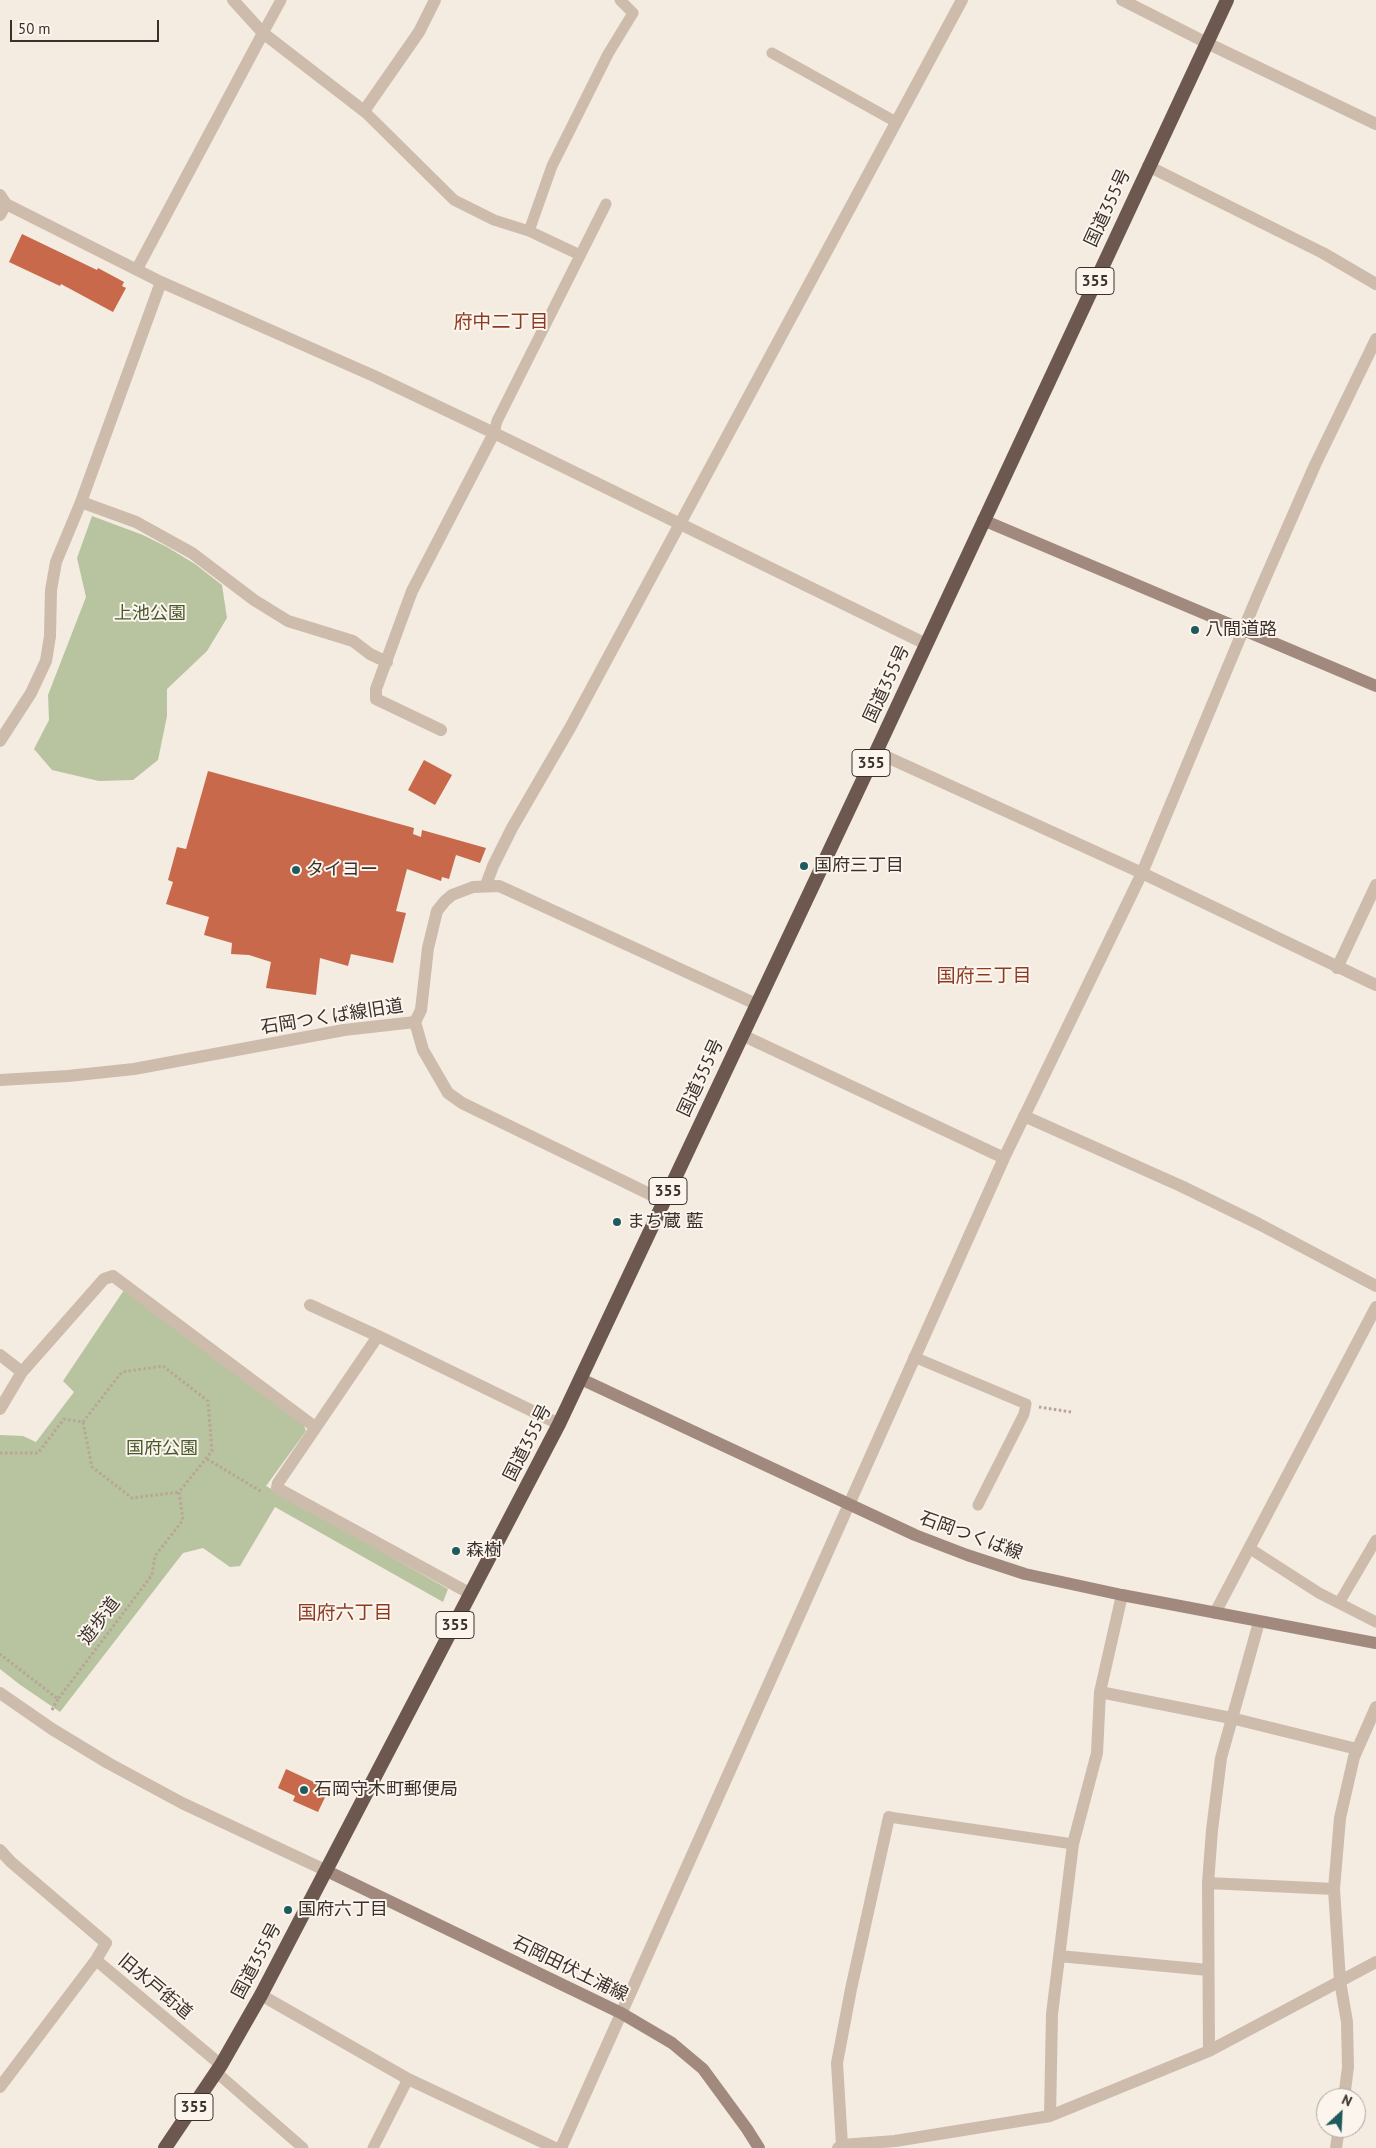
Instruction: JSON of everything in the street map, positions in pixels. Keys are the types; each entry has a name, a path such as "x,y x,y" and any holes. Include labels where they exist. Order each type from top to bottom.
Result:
{"highway":[{"name":"国道355号","path":"165,2148 218,2068 261,1995 559,1424 876,752 1227,0"}],"main road":[{"path":"984,520 1376,686"},
{"name":"石岡つくば線","path":"581,1379 915,1535 967,1556 1025,1574 1122,1595 1376,1644"},
{"name":"石岡田伏土浦線","path":"327,1871 621,2013 672,2042 703,2069 759,2148"}],"street":[{"path":"233,0 263,33 364,111 419,32 434,0"},
{"path":"486,885 493,866 512,828 570,728 962,0"},
{"path":"1122,0 1206,43 1376,124"},
{"path":"137,269 263,33"},
{"path":"1148,166 1324,253 1376,284"},
{"path":"2,205 161,282 374,376 494,433 926,644"},
{"path":"0,741 31,693 46,661 50,636 51,590 56,562 81,502 161,282"},
{"path":"561,2148 1004,1158 1142,873 1243,630 1315,465 1376,339"},
{"path":"440,730 376,699 376,689 412,591 494,433"},
{"path":"81,502 136,522 192,553 254,600 288,621 353,641 370,654 387,662"},
{"path":"876,752 1142,873 1376,985"},
{"path":"1338,968 1376,885"},
{"name":"石岡つくば線旧道","path":"0,1080 68,1076 134,1069 344,1030 415,1022 420,1010 428,948 437,912 444,901 452,895 473,886 499,886 756,1004"},
{"path":"415,1022 423,1050 448,1093 462,1103 664,1201"},
{"path":"742,1035 1004,1158"},
{"path":"1024,1116 1190,1190 1376,1286"},
{"path":"0,1409 22,1372 104,1279 113,1276 315,1427"},
{"path":"310,1305 559,1424"},
{"path":"1215,1613 1376,1307"},
{"path":"378,1336 344,1388 315,1427 278,1483 277,1488 471,1594"},
{"path":"0,1355 22,1372"},
{"path":"1050,2116 1052,2014 1073,1844 1097,1753 1100,1692 1122,1595"},
{"path":"1209,2051 1208,1883 1221,1758 1259,1622"},
{"path":"1100,1692 1232,1718 1357,1750"},
{"path":"0,1693 52,1729 182,1803 327,1871"},
{"path":"1345,2088 1348,2066 1347,2022 1340,1981 1334,1889 1340,1818 1357,1750 1376,1707"},
{"path":"889,1817 851,1989 837,2063 840,2146 895,2141 1050,2116 1209,2051 1376,1962"},
{"path":"0,1850 11,1862 106,1943 96,1960"},
{"path":"1208,1883 1334,1889"},
{"path":"1059,1956 1208,1970"},
{"name":"旧水戸街道","path":"0,2087 96,1960 218,2068"},
{"path":"261,1995 408,2079 555,2148"}],"lane":[{"path":"263,33 281,0"},
{"path":"528,231 552,166 608,54 633,13 620,0"},
{"path":"772,53 896,122"},
{"path":"364,111 454,200 494,220 528,231 580,254"},
{"path":"494,433 497,421 606,204"},
{"path":"914,1357 1012,1400 1026,1404 1024,1414 978,1505"},
{"path":"1339,1603 1376,1540"},
{"path":"1249,1548 1319,1593 1376,1622"},
{"path":"889,1817 1073,1844"},
{"path":"218,2068 304,2148"},
{"path":"373,2148 408,2079"}],"path":[{"path":"163,1366 208,1401 212,1451 180,1492 132,1498 92,1467 83,1422 122,1372 163,1366"},
{"path":"1026,1404 1071,1412"},
{"path":"0,1453 38,1453 64,1419 83,1422"},
{"name":"遊歩道","path":"51,1711 58,1699 152,1575 155,1556 183,1520 180,1492"},
{"path":"0,1654 58,1699"}],"green space":[{"name":"上池公園","path":"92,516 143,535 167,547 195,564 222,585 227,618 207,651 167,689 167,716 158,760 133,780 99,781 52,770 34,749 49,720 48,695 86,597 77,558"},
{"name":"国府公園","path":"124,1290 303,1423 306,1431 266,1486 448,1589 443,1602 275,1507 240,1566 230,1567 203,1548 183,1553 60,1712 0,1669 0,1435 23,1436 36,1442 74,1392 63,1381"}],"building":[{"path":"22,234 97,270 98,268 124,282 122,286 126,288 113,312 61,284 60,286 9,262"},
{"path":"424,760 452,775 435,805 408,790"},
{"path":"208,771 414,828 413,834 421,837 422,830 486,848 480,863 456,855 449,879 442,877 441,881 407,869 396,911 406,913 393,963 351,954 348,966 320,958 316,995 266,988 271,962 249,955 231,954 232,943 204,935 209,917 166,904 173,882 168,880 177,847 186,849"},
{"path":"286,1769 329,1789 318,1812 293,1801 295,1796 278,1788"}],"place":[{"name":"八間道路","path":"1195,630"},
{"name":"国府三丁目","path":"804,866"},
{"name":"タイヨー","path":"296,870"},
{"name":"まち蔵 藍","path":"617,1222"},
{"name":"森樹","path":"456,1551"},
{"name":"石岡守木町郵便局","path":"304,1790"},
{"name":"国府六丁目","path":"288,1910"}],"district":[{"name":"府中二丁目","path":"501,323"},
{"name":"国府三丁目","path":"984,977"},
{"name":"国府六丁目","path":"345,1614"}]}
